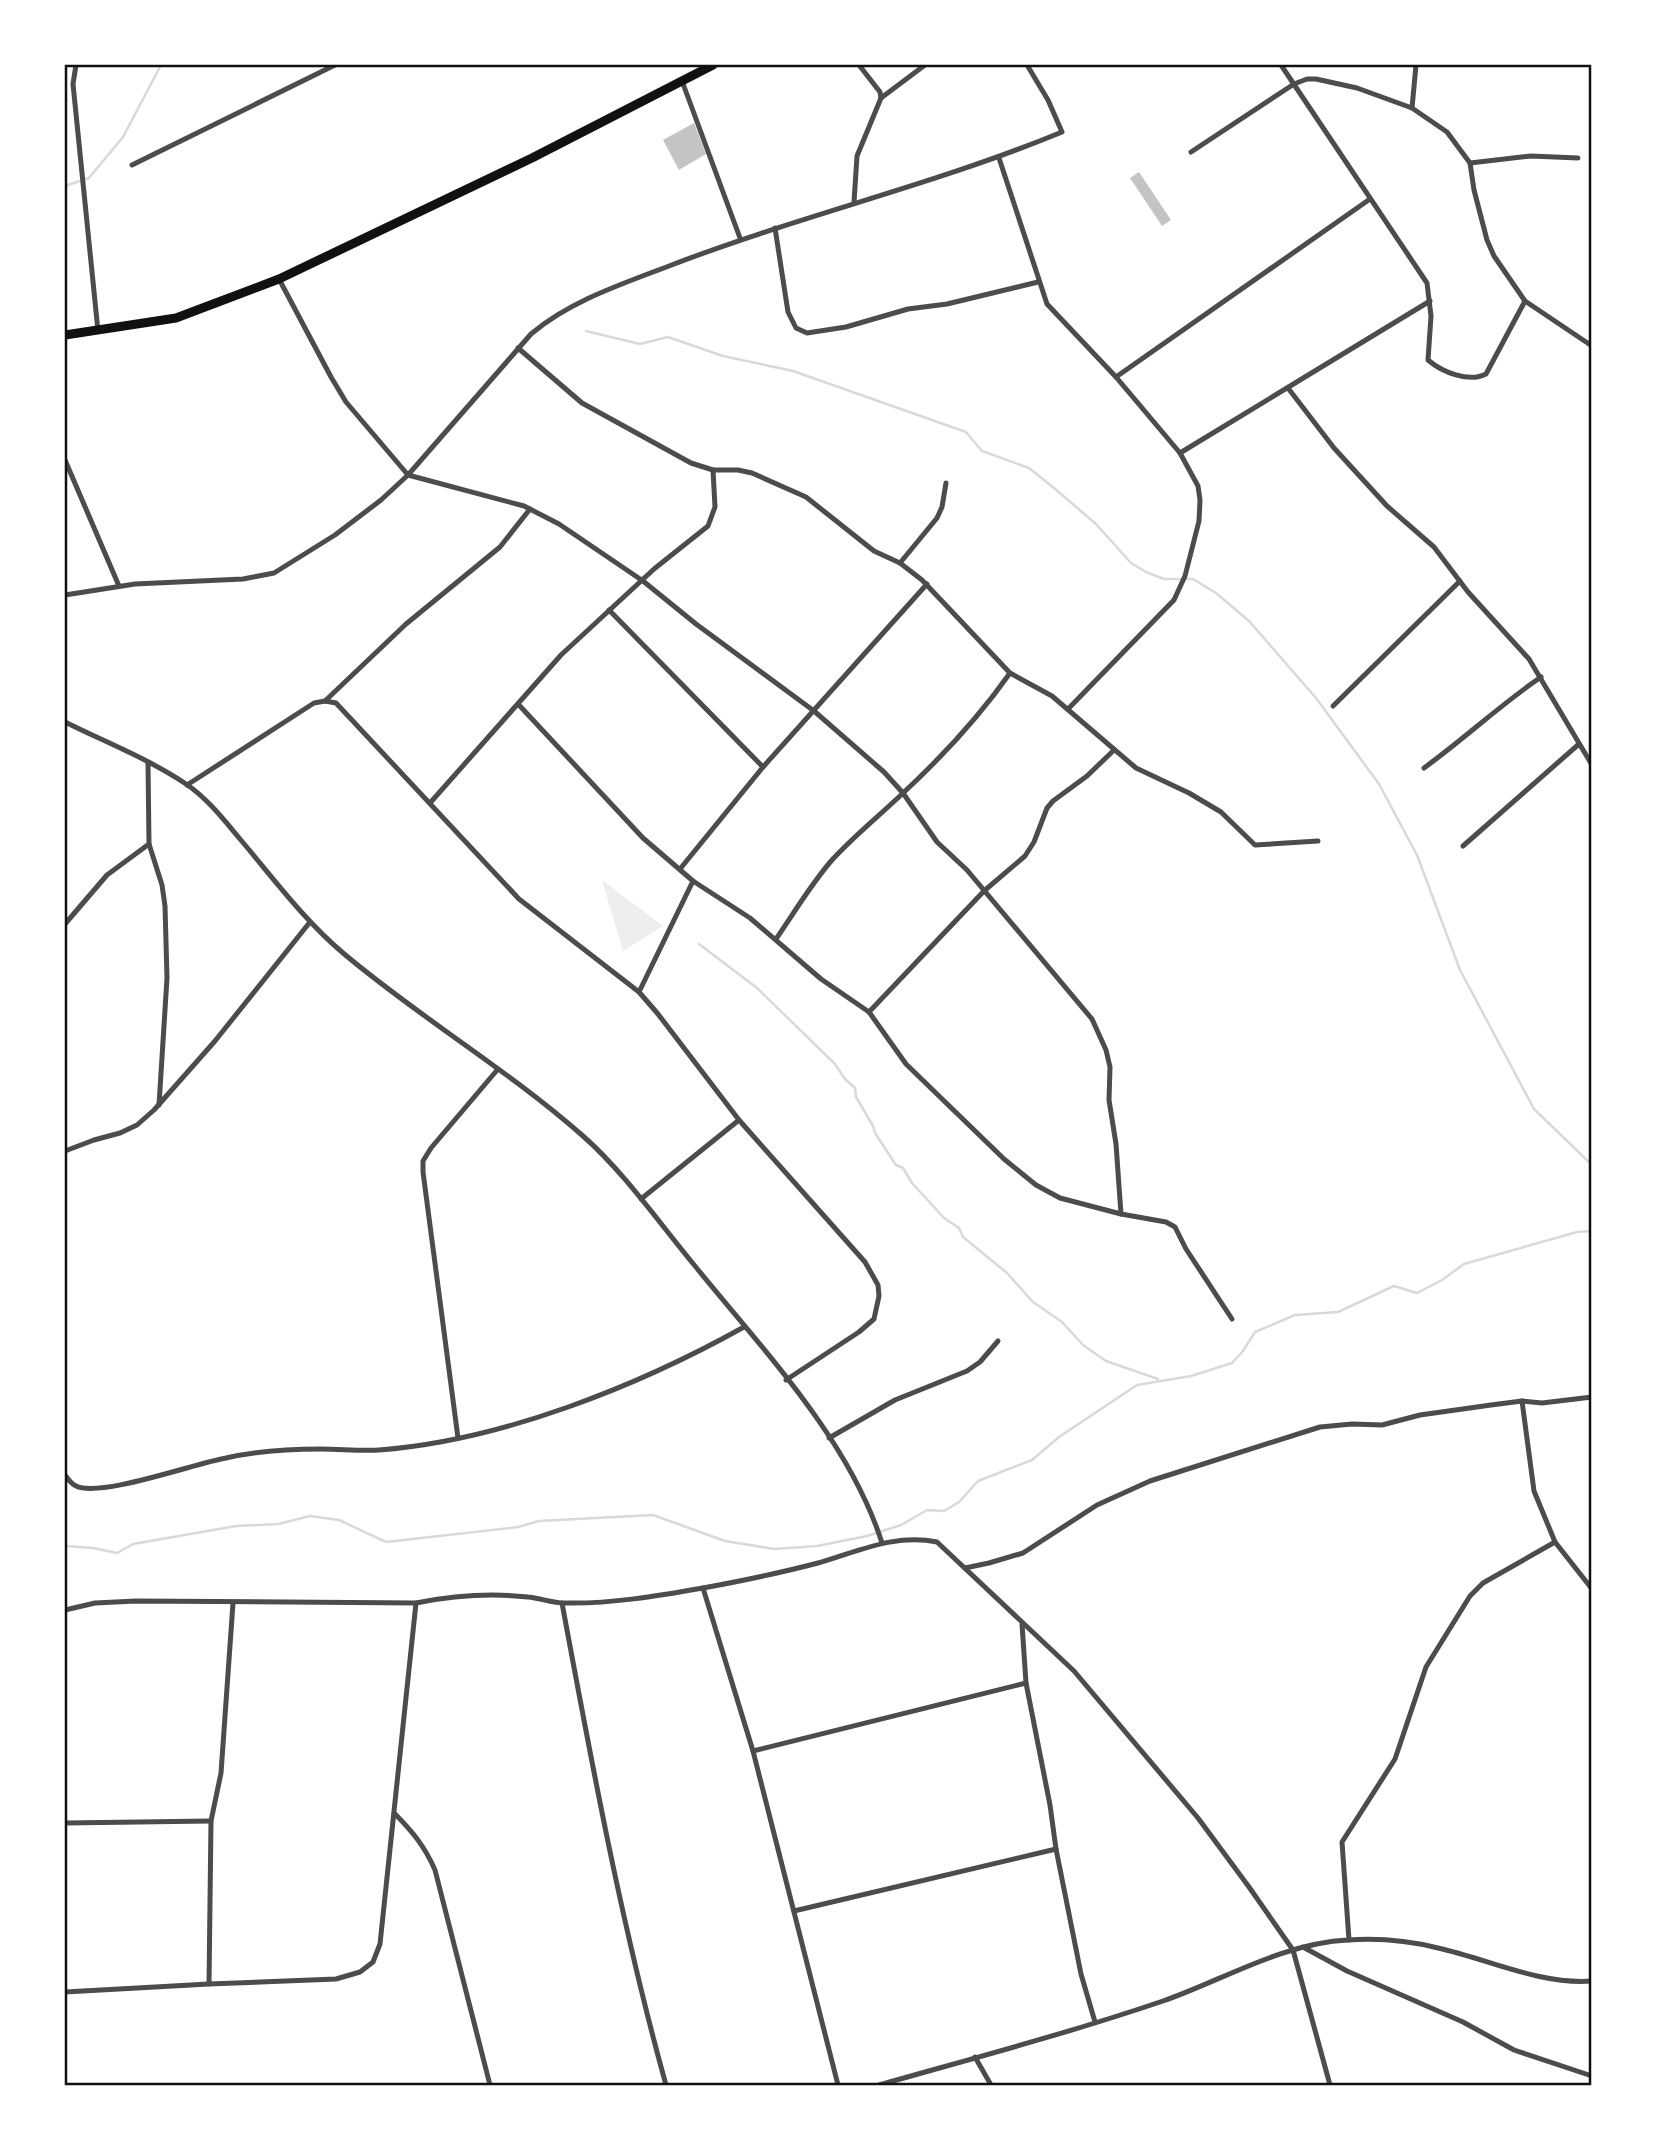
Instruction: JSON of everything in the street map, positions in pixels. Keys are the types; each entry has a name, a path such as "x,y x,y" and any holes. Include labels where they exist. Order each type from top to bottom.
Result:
{"main road":[{"path":"65,335 176,318 279,279 532,158 713,65"}],"street":[{"path":"76,65 73,84 98,331"},
{"path":"132,165 335,65"},
{"path":"859,65 880,92 881,98"},
{"path":"854,202 857,156 881,98 925,65"},
{"path":"65,594 119,586 243,579 274,573 335,535 381,500 408,475 518,348 543,324 568,309 740,238 999,158 1062,132 1048,100 1027,65"},
{"path":"1282,65 1427,283 1430,301 1428,360 1436,367 1461,376 1481,377 1489,369 1525,301"},
{"path":"1412,108 1416,65"},
{"path":"1191,152 1294,84 1307,79 1357,88 1412,108 1447,132 1470,163 1487,240 1494,256 1525,301 1592,346"},
{"path":"682,81 740,238"},
{"path":"65,85 73,84"},
{"path":"1470,163 1531,156 1578,158"},
{"path":"999,158 1047,304 1116,377 1180,453 1198,486 1200,500 1199,521 1174,600 1068,709"},
{"path":"1116,377 1370,199"},
{"path":"775,228 788,312 796,328 807,333 846,327 908,309 947,304 1038,282"},
{"path":"279,279 346,402 408,475 530,509 559,524 643,581 696,624 814,711 884,772 903,793 937,842 967,870 1092,1019 1106,1050 1110,1067 1109,1100 1117,1152 1121,1214"},
{"path":"1180,453 1430,301"},
{"path":"518,348 598,414 691,463 713,470 752,473 806,497 874,551 900,563 928,584 1010,673 1052,696 1136,768 1189,793 1220,812 1255,845 1318,841"},
{"path":"1288,388 1335,448 1387,506 1434,547 1460,581 1529,659 1592,764"},
{"path":"65,460 119,586"},
{"path":"430,803 561,655 669,556 708,526 715,506 713,470"},
{"path":"900,563 940,512 946,483"},
{"path":"325,701 406,624 499,547 530,509"},
{"path":"1333,706 1460,581"},
{"path":"680,869 763,767 928,584"},
{"path":"609,610 763,767"},
{"path":"776,939 831,862 865,826 955,742 1010,673"},
{"path":"1424,768 1511,697 1541,677"},
{"path":"187,785 314,704 325,701 336,703 519,899 639,992 740,1120 865,1262 878,1285 877,1309 869,1325 786,1380"},
{"path":"518,704 643,838 693,881 750,918 821,979 869,1012 906,1064 1036,1185 1060,1198 1121,1214 1166,1222 1175,1227 1186,1249 1232,1319"},
{"path":"65,722 187,785 220,815 310,922 341,951 405,1003 498,1069 585,1138 641,1199 829,1438 857,1481 883,1543"},
{"path":"1463,846 1579,744"},
{"path":"869,1012 984,891 1025,856 1034,842 1047,808 1053,801 1087,776 1113,751"},
{"path":"148,763 149,844 162,884 165,906 167,978 159,1105"},
{"path":"65,925 107,875 149,844"},
{"path":"639,992 693,881"},
{"path":"65,1151 137,1125 159,1105 215,1041 310,922"},
{"path":"458,1438 423,1172 424,1161 449,1124 498,1069"},
{"path":"641,1199 740,1120"},
{"path":"65,1475 74,1486 85,1489 130,1482 248,1454 297,1450 380,1450 458,1438 531,1419 666,1368 744,1327"},
{"path":"829,1438 895,1400 967,1371 980,1362 998,1341"},
{"path":"965,1568 1031,1549 1097,1505 1150,1481 1320,1427 1352,1424 1381,1426 1420,1415 1522,1402 1542,1404 1592,1398"},
{"path":"1522,1402 1534,1491 1555,1542 1592,1589"},
{"path":"65,1610 95,1603 196,1600 233,1603 416,1603 497,1596 529,1597 562,1603 594,1602 703,1588 816,1563 904,1538 937,1542 1074,1671 1198,1818 1293,1950 1330,2085"},
{"path":"1349,1940 1342,1842 1395,1759 1426,1667 1456,1616 1483,1583 1555,1542"},
{"path":"703,1588 753,1751 838,2085"},
{"path":"209,1983 211,1821 222,1773 233,1603"},
{"path":"65,1992 336,1979 360,1972 373,1962 380,1944 416,1603"},
{"path":"562,1603 617,1890 666,2085"},
{"path":"1022,1624 1026,1683 1056,1849 1081,1973 1095,2022"},
{"path":"753,1751 1026,1683"},
{"path":"395,1814 414,1832 426,1849 435,1870 490,2085"},
{"path":"65,1823 211,1821"},
{"path":"794,1911 1056,1849"},
{"path":"879,2085 1164,2000 1293,1950 1349,1940 1416,1944 1539,1976 1592,1981"},
{"path":"1303,1947 1347,1970 1463,2022 1514,2050 1592,2076"},
{"path":"975,2057 991,2085"}],"shaded area":[{"path":"602,880 663,926 623,951"}],"building":[{"path":"694,123 706,154 679,170 663,140"},
{"path":"1139,172 1171,220 1162,226 1130,178"}],"waterway":[{"path":"65,186 89,178 123,137 161,65"},
{"path":"586,331 640,344 668,337 723,356 793,371 966,432 982,451 1029,468 1096,524 1131,563 1164,579 1193,579 1216,593 1249,621 1316,698 1379,784 1417,855 1460,970 1534,1109 1592,1165"},
{"path":"699,944 757,988 835,1064 855,1088 856,1097 875,1133 896,1165 903,1168 912,1183 944,1218 959,1228 963,1237 1007,1273 1033,1302 1062,1322 1083,1345 1106,1361 1158,1379"},
{"path":"65,1546 117,1553 133,1544 236,1526 278,1524 310,1516 339,1520 386,1542 518,1527 539,1521 653,1515 725,1541 774,1549 817,1546 867,1536 901,1525 927,1510 944,1511 959,1502 978,1481 1032,1460 1059,1437 1137,1385 1191,1376 1232,1363 1255,1332 1295,1315 1338,1312 1394,1286 1417,1293 1464,1264 1577,1232 1592,1231"}]}
